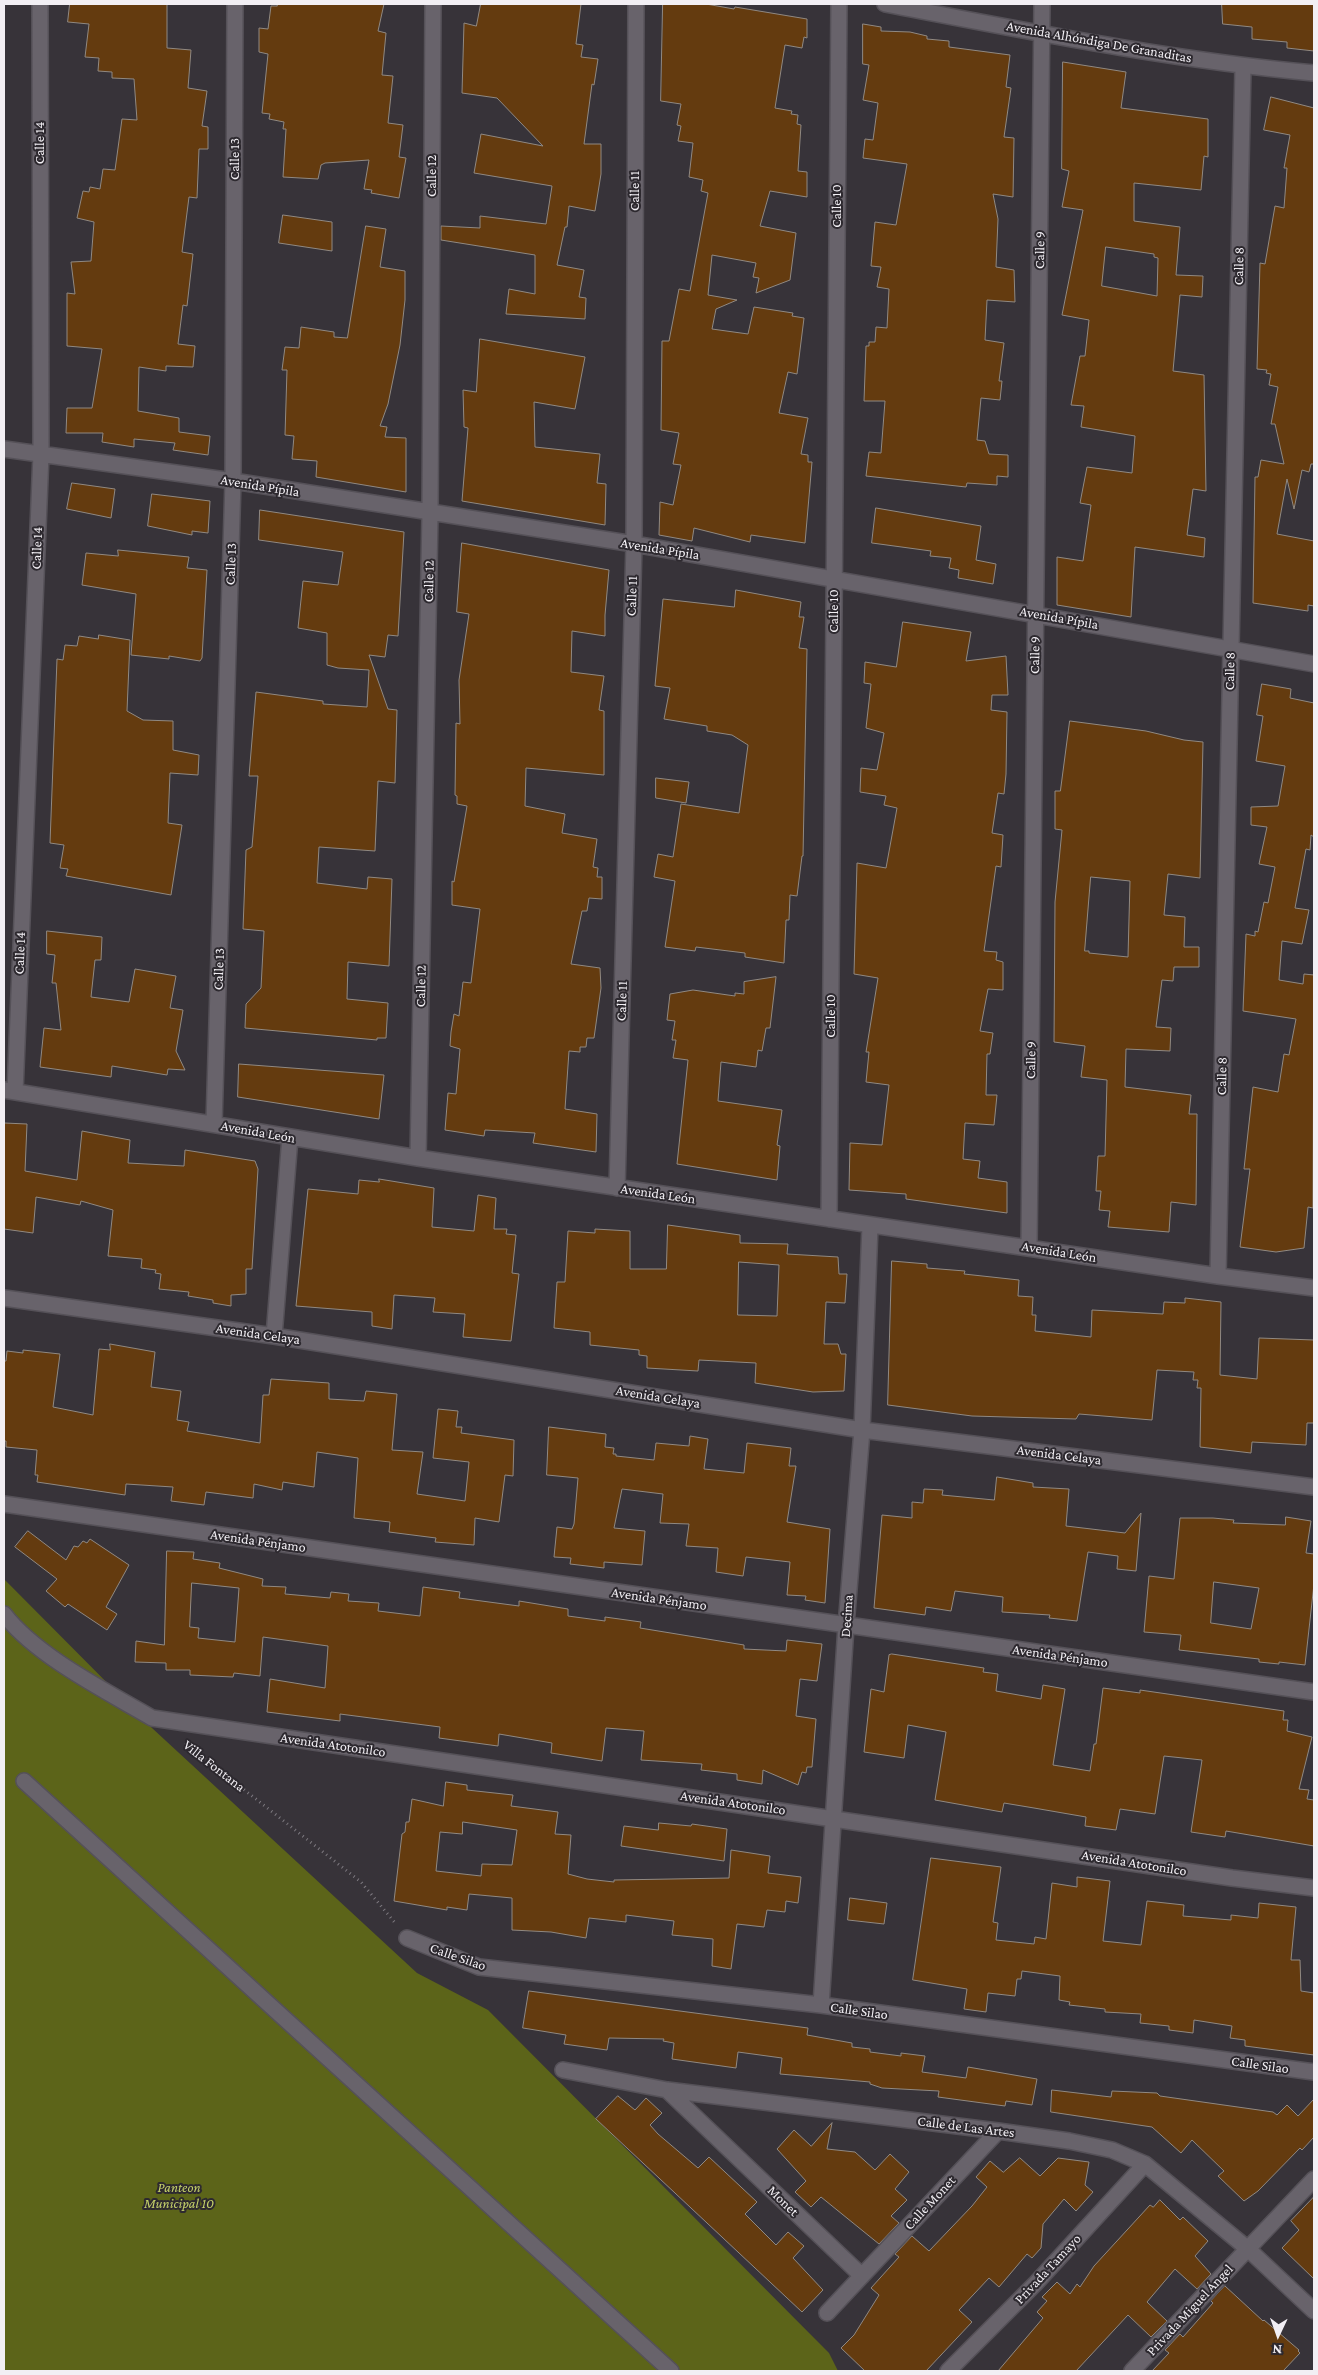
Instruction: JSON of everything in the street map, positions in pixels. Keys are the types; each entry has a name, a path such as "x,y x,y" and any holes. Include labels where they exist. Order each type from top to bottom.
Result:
{"street":[{"name":"Calle 14","path":"9,1091 41,454 40,4"},
{"name":"Calle 13","path":"214,1124 233,481 235,4"},
{"name":"Calle 12","path":"418,1158 430,514 433,4"},
{"name":"Calle 11","path":"617,1188 634,544 636,4"},
{"name":"Calle 10","path":"829,1219 839,4"},
{"name":"Avenida Alhóndiga De Granaditas","path":"885,4 1042,34 1243,67 1314,73"},
{"name":"Calle 9","path":"1029,1247 1042,4"},
{"name":"Calle 8","path":"1218,1276 1243,67"},
{"name":"Avenida Pípila","path":"4,449 233,481 430,514 634,544 1314,664"},
{"name":"Avenida León","path":"9,1091 418,1158 870,1226 1314,1288"},
{"path":"274,1336 290,1137"},
{"name":"Decima","path":"821,2006 835,1818 846,1626 862,1430 870,1226"},
{"name":"Avenida Celaya","path":"4,1298 274,1336 862,1430 1314,1487"},
{"name":"Avenida Pénjamo","path":"4,1504 1314,1692"},
{"name":"Avenida Atotonilco","path":"4,1614 10,1622 74,1673 152,1718 1232,1878 1314,1888"},
{"path":"24,1781 671,2371"},
{"name":"Calle Silao","path":"408,1938 479,1967 821,2006 1314,2072"},
{"name":"Calle de Las Artes","path":"563,2070 667,2090 998,2130 1112,2150 1145,2164 1248,2249 1314,2311"},
{"name":"Monet","path":"667,2090 862,2276"},
{"name":"Calle Monet","path":"862,2276 998,2130"},
{"name":"Privada Tamayo","path":"948,2371 1036,2283 1145,2164"},
{"name":"Privada Miguel Ángel","path":"1132,2371 1314,2179"},
{"path":"827,2313 862,2276"}],"path":[{"name":"Villa Fontana","path":"183,1742 362,1882 408,1938"}],"green space":[{"name":"Panteon Municipal 10","path":"4,1579 152,1728 417,1973 488,2010 829,2353 838,2371 4,2371"}],"building":[{"path":"70,4 167,4 167,48 191,50 188,88 207,91 202,126 208,127 208,149 199,149 197,198 189,197 182,252 193,254 187,306 183,305 178,344 195,346 193,367 166,366 166,371 139,367 138,411 179,418 179,432 210,436 208,455 173,450 175,443 134,439 134,447 102,442 103,433 66,433 67,408 92,408 102,349 67,346 67,293 75,294 71,262 91,261 94,222 77,218 83,191 89,192 90,187 100,189 103,169 115,170 122,119 137,120 134,79 112,78 112,72 98,71 99,58 85,57 89,24 68,22"},
{"path":"277,4 384,4 378,31 386,33 382,75 393,76 388,123 403,125 399,157 406,158 399,198 371,193 372,190 364,189 369,160 325,163 321,165 318,179 283,177 286,129 283,129 284,122 269,119 270,114 262,113 268,54 259,52 259,28 268,29 271,6 277,6"},
{"path":"481,4 581,4 576,44 583,45 581,57 598,59 594,85 592,84 584,144 601,144 601,174 595,211 569,206 567,227 565,227 557,265 584,270 579,297 586,298 585,319 506,314 509,289 535,294 535,255 441,240 441,226 480,228 480,216 546,224 552,186 474,173 481,134 543,146 497,98 462,93 464,23 476,26"},
{"path":"663,4 706,4 734,9 735,7 807,19 807,38 804,37 802,48 785,45 775,108 792,111 791,114 798,115 797,124 801,125 798,171 807,172 807,197 770,191 760,226 796,233 790,280 756,293 759,278 753,277 756,263 712,255 708,295 737,300 716,309 712,329 748,334 754,307 793,313 792,316 804,318 797,374 788,372 779,413 808,418 801,454 808,455 808,462 812,462 805,543 751,535 750,542 694,528 692,541 659,535 660,502 673,505 681,465 673,464 679,433 661,430 662,341 669,341 679,289 690,291 708,193 701,191 703,180 689,177 693,143 678,141 681,126 677,125 681,104 661,101"},
{"path":"1222,4 1314,4 1314,51 1287,48 1287,42 1252,39 1252,27 1223,24"},
{"path":"863,24 881,27 881,31 910,32 927,36 927,39 949,41 949,47 1010,55 1006,87 1011,88 1004,137 1014,138 1013,197 993,194 998,219 996,267 1014,270 1015,302 987,300 985,340 1004,343 999,381 1002,381 1000,400 981,398 977,440 985,441 989,454 1008,455 1008,477 997,476 997,485 967,483 966,487 866,476 869,452 881,453 885,401 864,401 866,346 869,346 869,342 875,342 876,327 887,328 889,289 877,287 881,267 871,266 875,222 896,225 907,164 863,158 865,139 873,140 878,103 863,100 869,65 863,64"},
{"path":"1063,62 1126,72 1121,108 1208,119 1208,157 1204,156 1201,190 1134,183 1134,221 1180,227 1176,275 1203,276 1202,297 1180,295 1173,371 1204,375 1206,491 1193,489 1187,535 1205,538 1204,557 1135,547 1131,617 1057,605 1057,557 1083,561 1091,505 1080,503 1087,467 1132,473 1135,436 1081,427 1084,406 1071,405 1080,356 1085,356 1089,320 1062,315 1083,210 1062,207 1069,171 1062,169","holes":["1106,247 1154,254 1154,257 1158,258 1157,296 1102,286"]},
{"path":"1271,97 1314,108 1314,464 1311,464 1309,472 1302,470 1294,509 1287,479 1277,534 1314,541 1314,606 1308,605 1308,611 1253,603 1255,477 1258,477 1261,460 1284,464 1275,424 1271,424 1278,387 1269,385 1271,374 1266,373 1267,370 1257,369 1260,263 1265,264 1275,206 1284,208 1287,168 1284,168 1290,135 1264,130"},
{"path":"283,215 332,222 332,251 279,243"},
{"path":"366,226 386,229 380,267 405,271 405,300 400,345 388,404 380,426 387,427 385,437 406,438 406,492 316,477 317,461 292,459 294,436 285,435 287,370 282,370 285,347 299,348 301,327 334,332 334,337 347,338"},
{"path":"480,339 585,357 575,409 534,402 535,447 600,454 597,483 606,484 605,525 462,501 468,428 464,427 463,390 476,392"},
{"path":"72,483 115,489 111,518 67,509"},
{"path":"152,494 210,501 208,533 192,531 192,535 148,526"},
{"path":"876,508 981,526 976,560 996,564 993,584 958,578 959,570 949,568 951,558 930,556 931,551 872,543"},
{"path":"260,510 404,532 398,636 388,635 385,657 369,655 388,709 397,710 395,783 378,781 375,851 319,847 317,883 367,889 368,877 392,879 389,966 348,962 347,999 388,1003 386,1038 377,1038 377,1040 245,1028 246,1004 261,988 264,931 243,929 246,850 252,847 258,776 249,776 256,692 323,701 323,704 367,707 369,670 338,668 327,665 327,633 298,628 303,581 338,585 343,552 259,540"},
{"path":"462,543 609,570 605,636 572,631 571,672 604,676 599,710 604,711 604,775 526,768 525,806 565,814 562,833 597,839 593,867 598,868 597,877 602,877 602,899 589,898 587,911 582,911 571,964 600,968 601,988 594,1038 587,1038 586,1047 580,1047 580,1052 569,1051 565,1109 597,1114 596,1152 533,1143 535,1133 485,1130 484,1136 445,1130 448,1093 456,1094 460,1049 450,1046 451,1032 454,1014 459,1016 463,982 471,983 480,909 452,905 452,881 454,882 467,806 457,804 457,796 455,795 456,723 460,724 459,680 469,614 457,612"},
{"path":"118,550 189,557 187,568 207,570 202,658 200,661 169,656 169,659 131,655 136,594 82,585 86,553 118,556"},
{"path":"736,590 801,602 799,617 804,617 799,648 807,649 803,856 797,896 790,895 789,920 786,920 784,963 745,957 745,953 696,947 695,951 665,947 675,881 654,877 658,854 673,857 681,804 739,813 748,745 732,735 707,731 707,726 664,719 670,688 655,686 663,599 734,607"},
{"path":"903,622 971,632 966,661 1006,656 1008,695 992,695 991,710 1007,712 1006,774 1004,794 998,793 992,833 1003,835 1001,867 996,866 984,951 997,952 996,960 1003,962 1003,990 988,989 980,1031 993,1033 990,1054 987,1054 986,1095 997,1095 994,1125 965,1123 963,1159 980,1161 978,1178 1007,1182 1007,1213 906,1199 906,1194 849,1190 850,1143 882,1145 889,1085 866,1082 869,1052 866,1052 878,978 854,974 857,863 886,868 897,808 884,805 886,796 860,792 861,768 877,770 884,733 866,728 871,684 864,683 865,662 896,667"},
{"path":"99,635 130,640 127,711 143,720 173,721 173,750 199,755 198,775 170,773 168,823 182,825 171,895 66,876 68,869 60,868 64,845 50,843 57,659 63,660 65,645 77,646 79,636 98,639"},
{"path":"1262,684 1291,689 1290,698 1314,703 1314,837 1311,835 1310,850 1306,849 1295,908 1309,910 1302,944 1282,941 1279,980 1303,984 1304,974 1314,975 1313,1208 1308,1207 1304,1248 1276,1252 1240,1247 1250,1169 1244,1169 1253,1087 1278,1092 1284,1054 1289,1055 1296,1019 1243,1011 1246,934 1255,936 1255,931 1258,932 1264,902 1268,903 1275,867 1259,864 1267,827 1251,825 1251,807 1278,806 1285,766 1256,761 1263,716 1257,715"},
{"path":"1070,721 1146,731 1184,740 1203,742 1200,878 1168,874 1164,915 1185,917 1184,947 1199,947 1199,967 1174,967 1173,981 1162,980 1156,1027 1171,1028 1170,1051 1126,1049 1125,1087 1191,1095 1189,1114 1197,1114 1196,1205 1171,1202 1169,1232 1108,1227 1110,1211 1099,1210 1101,1191 1096,1191 1098,1156 1105,1156 1107,1080 1081,1077 1085,1046 1054,1042 1055,902 1062,830 1055,829 1055,791 1060,791","holes":["1091,877 1130,881 1128,957 1085,951"]},
{"path":"656,778 689,782 686,803 656,798"},
{"path":"47,931 102,937 101,960 95,960 91,997 129,1002 135,969 176,976 170,1008 183,1010 176,1051 185,1070 168,1069 167,1075 112,1066 111,1077 40,1067 44,1028 61,1030 56,983 52,983 55,955 47,954"},
{"path":"776,977 770,1028 766,1028 762,1051 758,1050 756,1067 721,1062 718,1101 782,1110 777,1145 780,1146 777,1180 677,1164 688,1060 673,1058 676,1040 672,1040 675,1021 667,1020 670,994 693,990 735,996 735,993 744,994 744,982"},
{"path":"239,1064 384,1075 379,1119 238,1097"},
{"path":"4,1123 27,1124 25,1171 77,1180 82,1131 130,1140 128,1163 184,1166 185,1150 255,1161 258,1169 252,1269 246,1269 246,1294 231,1295 231,1306 213,1303 213,1300 188,1296 189,1292 159,1289 161,1274 155,1273 156,1270 141,1268 142,1259 108,1256 113,1210 81,1201 80,1205 36,1197 33,1233 4,1229"},
{"path":"379,1179 434,1188 432,1227 474,1231 478,1195 496,1198 494,1229 507,1229 506,1234 516,1235 512,1273 519,1274 511,1341 463,1337 465,1314 433,1312 435,1298 394,1295 392,1329 372,1326 372,1312 296,1306 308,1189 358,1194 359,1180 379,1182"},
{"path":"668,1225 740,1235 740,1243 788,1244 787,1254 838,1257 839,1274 847,1274 845,1303 826,1302 824,1344 838,1344 841,1354 846,1354 844,1391 813,1392 755,1383 756,1363 699,1360 698,1371 647,1368 647,1356 639,1355 639,1350 590,1345 590,1332 554,1328 557,1282 565,1282 568,1231 595,1233 595,1229 630,1231 630,1269 666,1269","holes":["739,1262 779,1265 777,1316 738,1315"]},
{"path":"892,1261 927,1264 927,1268 965,1271 964,1274 1019,1280 1018,1296 1033,1297 1032,1315 1036,1315 1035,1331 1091,1337 1092,1310 1163,1314 1164,1302 1185,1303 1185,1298 1221,1302 1220,1375 1257,1379 1259,1338 1314,1340 1314,1423 1307,1423 1306,1445 1252,1442 1251,1453 1200,1447 1201,1388 1197,1388 1198,1380 1193,1380 1194,1372 1157,1370 1152,1420 1079,1414 1076,1419 972,1416 888,1405"},
{"path":"110,1344 155,1352 151,1387 181,1391 177,1420 189,1422 187,1431 260,1443 263,1395 269,1395 271,1379 329,1383 329,1399 364,1401 366,1391 397,1394 392,1450 423,1452 417,1494 465,1501 469,1462 433,1458 438,1409 458,1411 456,1427 462,1427 461,1433 514,1440 513,1476 505,1475 499,1522 475,1518 474,1545 435,1542 436,1538 389,1532 390,1522 354,1518 358,1458 317,1452 314,1487 283,1482 282,1490 254,1484 253,1498 206,1492 204,1505 171,1501 173,1487 126,1484 125,1495 37,1482 38,1475 35,1475 37,1450 6,1447 6,1441 4,1441 4,1361 6,1361 7,1351 23,1353 23,1350 60,1354 53,1407 93,1415 99,1349 110,1350"},
{"path":"549,1427 606,1434 605,1447 614,1448 613,1454 616,1454 616,1456 654,1460 656,1443 689,1446 690,1436 708,1439 704,1469 744,1473 747,1443 791,1448 789,1466 796,1466 787,1522 830,1529 825,1603 805,1600 806,1596 787,1595 790,1562 746,1557 743,1576 716,1572 718,1548 686,1546 689,1524 660,1523 663,1494 622,1489 614,1528 645,1531 642,1565 604,1562 604,1568 570,1564 571,1558 554,1557 557,1527 572,1529 574,1524 578,1478 547,1475"},
{"path":"997,1477 1033,1483 1033,1487 1069,1489 1066,1526 1125,1533 1141,1513 1136,1571 1117,1569 1118,1556 1088,1552 1077,1621 1049,1618 1050,1615 1002,1612 1003,1597 955,1591 951,1611 926,1607 925,1615 874,1608 882,1515 912,1518 912,1502 923,1503 924,1489 943,1490 942,1495 994,1500"},
{"path":"1286,1517 1311,1521 1306,1553 1314,1554 1314,1584 1305,1665 1259,1662 1259,1659 1179,1650 1181,1635 1144,1632 1149,1576 1174,1579 1180,1518 1213,1518 1234,1520 1233,1523 1285,1525","holes":["1214,1582 1259,1588 1251,1629 1211,1623"]},
{"path":"28,1531 66,1560 74,1546 78,1547 83,1541 87,1543 90,1539 129,1565 106,1607 117,1614 107,1630 68,1604 65,1607 46,1591 57,1579 15,1547"},
{"path":"167,1551 194,1552 193,1559 220,1563 219,1568 263,1579 262,1586 286,1587 285,1594 330,1598 331,1592 349,1594 348,1601 379,1603 378,1611 420,1616 423,1587 460,1592 459,1598 519,1606 519,1601 568,1609 568,1616 605,1621 605,1617 641,1622 640,1628 744,1645 744,1649 786,1651 787,1640 822,1644 817,1681 800,1679 796,1716 816,1719 812,1767 807,1767 806,1773 802,1772 798,1785 763,1770 762,1784 737,1780 737,1774 701,1770 702,1764 641,1760 644,1731 606,1728 602,1761 551,1753 552,1743 499,1734 498,1746 439,1738 440,1727 340,1714 340,1721 267,1712 270,1679 325,1688 328,1646 263,1637 260,1676 234,1673 233,1677 190,1675 190,1670 166,1670 166,1663 135,1662 136,1641 164,1645","holes":["192,1583 239,1588 235,1642 198,1638 199,1628 190,1627"]},
{"path":"889,1655 984,1668 983,1672 998,1674 996,1691 1041,1699 1043,1685 1065,1689 1053,1765 1090,1771 1094,1744 1096,1744 1103,1688 1140,1693 1140,1690 1284,1711 1283,1720 1288,1720 1287,1731 1312,1737 1299,1789 1309,1790 1307,1799 1314,1800 1314,1846 1226,1831 1225,1837 1191,1832 1202,1760 1164,1756 1155,1814 1120,1809 1116,1830 1085,1826 1086,1817 1004,1803 1002,1812 935,1800 946,1732 908,1725 904,1758 864,1752 871,1689 884,1692"},
{"path":"446,1782 467,1785 467,1790 513,1795 511,1806 558,1812 555,1834 571,1835 568,1874 587,1879 614,1882 614,1880 729,1878 731,1850 770,1856 768,1873 801,1877 798,1903 786,1901 785,1912 767,1910 764,1927 737,1924 731,1969 712,1966 713,1939 672,1935 674,1921 626,1915 626,1922 589,1918 586,1938 551,1932 512,1930 512,1898 469,1894 467,1910 447,1907 447,1910 394,1901 402,1834 405,1832 406,1822 409,1822 412,1799 443,1806","holes":["463,1822 517,1830 512,1865 482,1864 481,1876 436,1871 440,1832 462,1834"]},
{"path":"659,1823 691,1826 692,1824 727,1829 724,1861 621,1846 624,1826 658,1830"},
{"path":"931,1858 1001,1867 993,1922 998,1923 996,1940 1034,1944 1035,1937 1046,1939 1052,1883 1077,1887 1077,1877 1110,1881 1103,1941 1141,1945 1147,1901 1184,1905 1183,1916 1231,1920 1231,1915 1258,1918 1259,1903 1296,1907 1291,1960 1300,1960 1301,1991 1314,1993 1314,2055 1245,2046 1245,2040 1230,2038 1232,2026 1194,2020 1193,2033 1169,2030 1169,2026 1140,2023 1141,2014 1105,2012 1105,2009 1069,2005 1070,2002 1059,2000 1060,1976 1022,1971 1021,1979 1017,1979 1015,1996 988,1993 986,2012 964,2009 967,1989 913,1980"},
{"path":"850,1898 887,1903 884,1924 848,1920"},
{"path":"529,1991 808,2028 807,2035 852,2043 852,2047 870,2049 870,2052 901,2056 901,2053 925,2056 922,2072 966,2078 968,2067 1037,2079 1032,2105 1006,2101 1005,2106 938,2097 939,2091 882,2088 870,2084 870,2082 780,2074 782,2058 738,2052 736,2068 672,2059 674,2043 663,2041 664,2039 609,2038 607,2050 564,2044 566,2035 523,2028"},
{"path":"1052,2090 1111,2097 1112,2091 1157,2093 1160,2096 1273,2112 1277,2115 1287,2105 1298,2116 1314,2099 1314,2137 1302,2150 1300,2148 1258,2191 1244,2201 1218,2176 1224,2171 1192,2140 1181,2153 1152,2127 1051,2112"},
{"path":"618,2096 635,2110 646,2098 662,2113 650,2125 658,2134 698,2168 709,2157 757,2202 745,2214 776,2245 788,2232 804,2246 793,2258 823,2290 802,2312 596,2119"},
{"path":"832,2123 827,2149 855,2152 875,2170 890,2154 909,2172 895,2189 907,2200 891,2216 899,2223 879,2244 821,2197 811,2207 795,2192 806,2181 777,2149 794,2130 811,2146"},
{"path":"1020,2158 1040,2176 1058,2158 1089,2162 1085,2185 1093,2192 1076,2211 1064,2199 1043,2224 1041,2248 1032,2258 1027,2254 999,2287 989,2278 959,2310 972,2322 926,2371 865,2371 841,2348 854,2335 879,2295 871,2288 899,2257 895,2254 912,2236 929,2251 972,2206 987,2187 976,2177 990,2161 1003,2172"},
{"path":"1314,2197 1314,2279 1282,2248 1299,2230 1291,2221"},
{"path":"1160,2200 1180,2220 1183,2217 1208,2241 1195,2256 1211,2274 1197,2289 1175,2269 1147,2302 1167,2321 1151,2337 1128,2315 1076,2371 998,2371 1043,2318 1037,2312 1047,2301 1042,2297 1057,2282 1070,2294 1077,2284 1080,2287 1094,2266 1150,2205 1153,2207"},
{"path":"1225,2286 1263,2321 1299,2350 1300,2353 1283,2371 1152,2371 1169,2353 1165,2350 1180,2334 1183,2337 1213,2303 1211,2301"}]}
